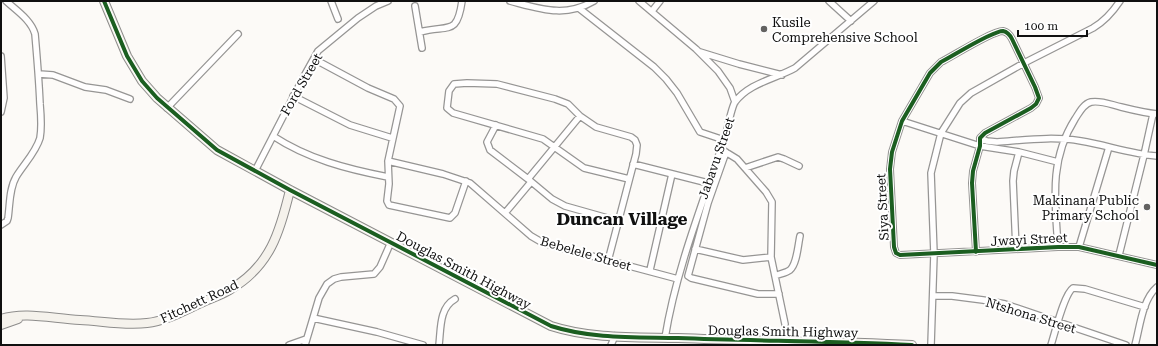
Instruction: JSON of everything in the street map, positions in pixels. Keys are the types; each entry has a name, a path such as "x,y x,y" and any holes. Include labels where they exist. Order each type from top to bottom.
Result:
{"street":[{"path":"1,225 7,221 8,218 14,183 40,137 41,120 39,74 35,34 33,28 28,22 6,1"},
{"name":"Douglas Smith Highway","path":"104,1 127,56 149,89 168,109 217,150 290,190 391,242 427,263 551,326 576,333 615,336 765,343 875,343 912,345"},
{"path":"331,1 338,19"},
{"name":"Ford Street","path":"255,171 318,51 344,28 375,4 388,1"},
{"path":"420,32 448,28 454,25 460,15 462,1"},
{"path":"510,1 552,11 580,9 594,1"},
{"path":"639,1 700,52 728,84 735,102"},
{"path":"652,11 660,1"},
{"path":"829,1 851,21"},
{"name":"Jabavu Street","path":"665,338 669,312 678,279 708,183 723,151 724,140 735,102 753,87 795,68 874,1"},
{"path":"931,345 934,254 931,173 940,133 960,103 971,93 1098,25 1112,14 1120,1"},
{"path":"415,6 422,48"},
{"path":"580,9 654,67 666,79 677,93 700,132 724,140"},
{"name":"Siya Street","path":"900,255 896,253 894,247 890,169 892,152 902,121 916,95 936,66 941,62 996,32 1003,31 1009,34 1024,64"},
{"path":"168,109 238,34"},
{"path":"700,52 782,75"},
{"path":"1,56 4,98 1,110"},
{"path":"314,58 368,88 394,99 400,107 388,161 388,205 448,218 455,213 466,181"},
{"path":"976,252 972,183 973,171 980,146 980,138 985,133 1031,108 1038,101 1039,96 1024,64"},
{"path":"39,74 53,75 85,88 106,90 130,99"},
{"path":"608,261 633,164 637,145 636,140 631,137 600,129 580,116 562,101 505,85 466,83 454,84 449,91 447,108 450,112 456,115 543,139 555,146 584,168 629,179"},
{"path":"294,96 350,125 392,138"},
{"path":"1058,247 1054,192 1058,162 1064,139 1081,110 1088,103 1097,102 1155,114 1119,255"},
{"path":"505,213 555,146 580,116"},
{"path":"902,121 980,146 1019,152 1058,162"},
{"path":"496,125 487,142 490,150 530,180 552,199 558,203 618,221"},
{"path":"273,136 288,146 317,159 355,171 388,177"},
{"path":"980,138 987,141 997,142 1064,139 1082,141 1144,155 1157,156"},
{"path":"1079,247 1109,147"},
{"path":"779,294 758,294 691,278 688,274 723,151 737,160 745,168 766,192 772,202 771,258 779,294 785,324"},
{"path":"1016,249 1013,180 1019,152"},
{"path":"745,168 778,157 799,166"},
{"name":"Bebelele Street","path":"388,161 466,181 478,189 538,241 608,261 650,270 678,279"},
{"path":"633,164 708,183"},
{"path":"650,270 672,174"},
{"name":"Fitchett Road","path":"1,319 10,316 26,316 146,323 166,319 230,290 251,274 267,256 274,243 280,228 290,190"},
{"path":"775,276 788,271 793,266 800,236"},
{"path":"290,345 305,342 321,293 327,284 334,279 341,277 374,274 380,267 391,242"},
{"name":"Jwayi Street","path":"900,255 1079,247 1157,265"},
{"path":"695,249 743,260 771,258"},
{"path":"1135,345 1145,307 1150,296 1157,287"},
{"path":"1051,345 1069,293 1073,288 1085,289 1145,307"},
{"name":"Ntshona Street","path":"933,296 952,296 1005,304 1126,345"},
{"path":"439,345 443,312 448,304 455,299"},
{"name":"Fitchett Road","path":"1,325 26,316"},
{"path":"313,318 377,332 423,345"},
{"path":"611,345 615,336"},
{"path":"398,345 399,338"}],"cycle path":[{"path":"104,1 127,56 142,81 157,98 217,150 290,190 551,326 582,333 614,336 912,345"},
{"path":"976,252 972,183 973,171 980,146 980,138 985,133 1031,108 1036,104 1039,98 1010,35 1003,31 990,35 941,62 930,73 902,121 892,152 890,169 894,247 896,253 900,255 1058,247 1079,247 1157,265"}],"place":[{"name":"Kusile Comprehensive School","path":"764,29"},
{"name":"Makinana Public Primary School","path":"1147,207"}],"district":[{"name":"Duncan Village","path":"622,219"}]}
